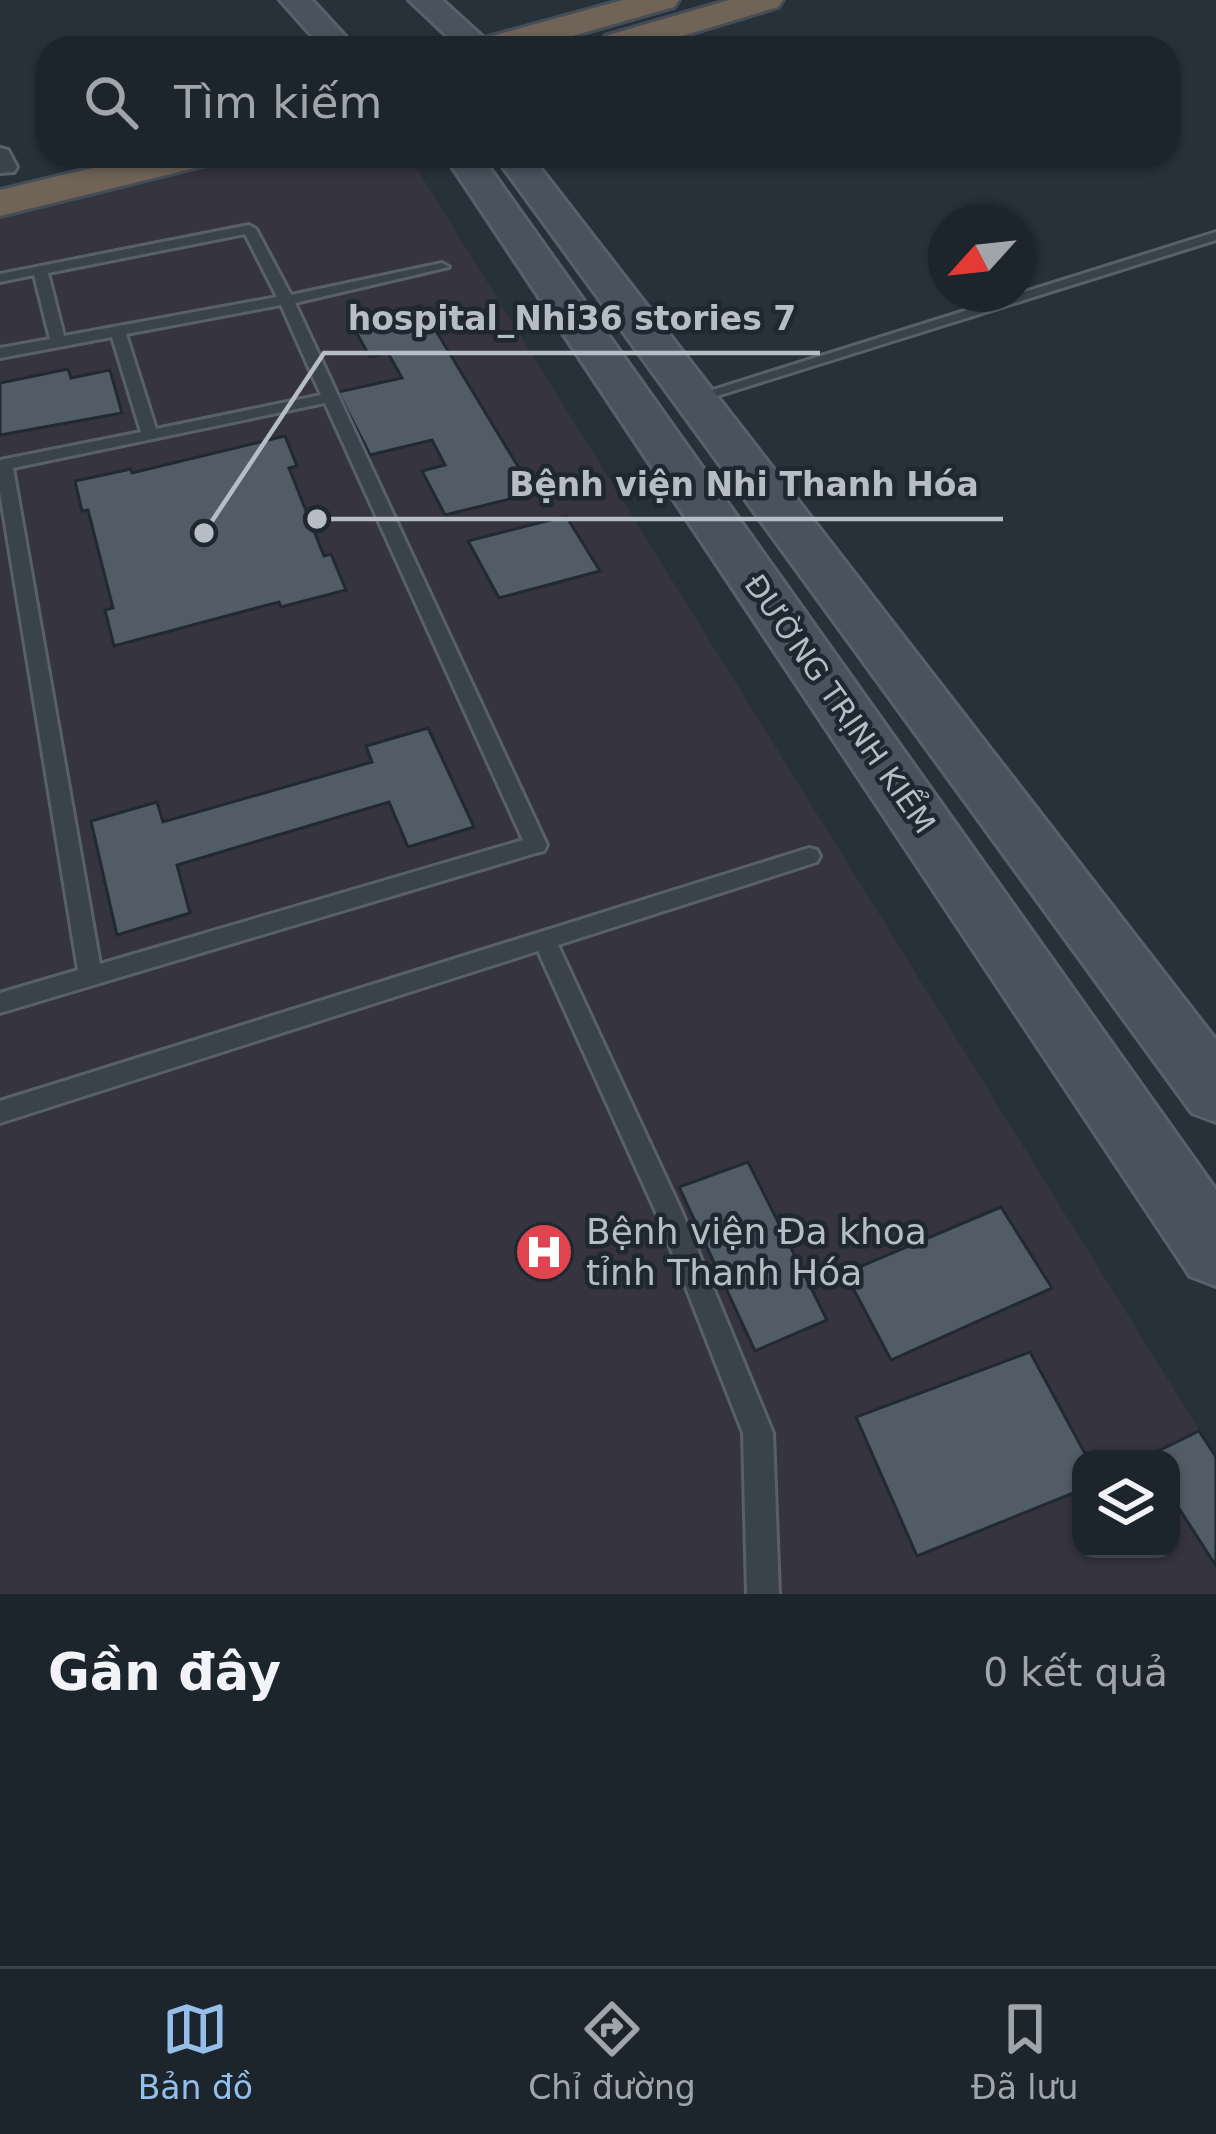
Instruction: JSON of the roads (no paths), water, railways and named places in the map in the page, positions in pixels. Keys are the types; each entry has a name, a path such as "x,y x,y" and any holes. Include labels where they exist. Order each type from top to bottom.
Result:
{"highway":[{"path":"533,36 662,0"},
{"path":"644,36 766,0"},
{"path":"1,173 36,161"},
{"path":"1,173 57,168"}],"main road":[{"path":"295,0 329,36"},
{"path":"424,0 465,36"},
{"name":"ĐƯỜNG TRỊNH KIỂM","path":"471,168 1216,1251"},
{"name":"ĐƯỜNG TRỊNH KIỂM","path":"522,168 1216,1092"}],"lane":[{"path":"0,278 249,229 333,397 536,845 0,1003"},
{"path":"694,398 1216,236"},
{"path":"0,353 442,267"},
{"path":"40,270 58,342"},
{"path":"118,331 150,434"},
{"path":"92,976 10,551 2,465 333,397"},
{"path":"0,1112 809,856"},
{"path":"543,938 672,1219 758,1433 763,1594"}],"place":[{"name":"Bệnh viện Nhi Thanh Hóa","path":"317,519"},
{"name":"hospital_Nhi36 stories 7","path":"204,533"},
{"name":"Bệnh viện Đa khoa tỉnh Thanh Hóa","path":"544,1252"}]}
